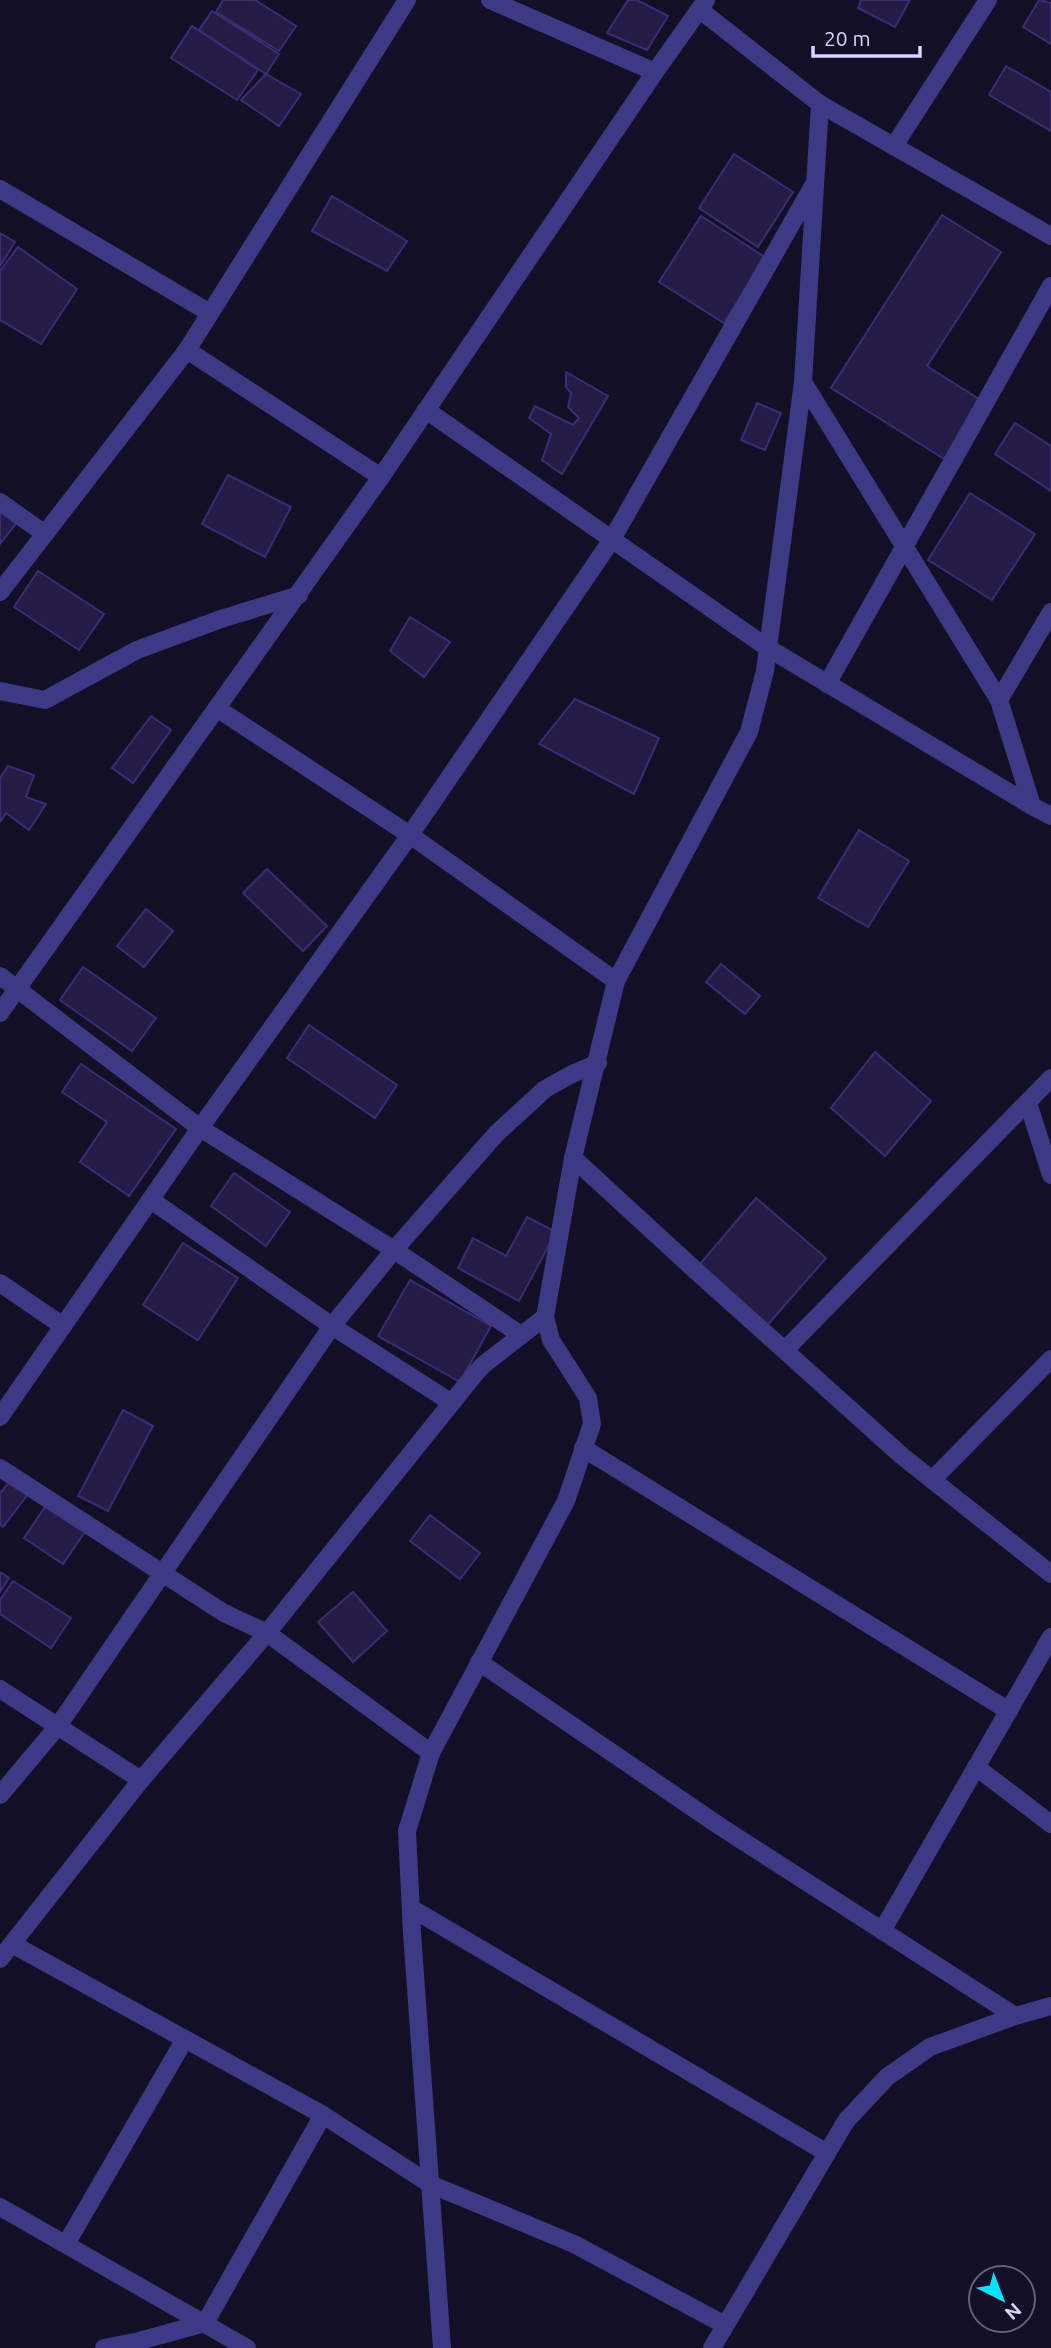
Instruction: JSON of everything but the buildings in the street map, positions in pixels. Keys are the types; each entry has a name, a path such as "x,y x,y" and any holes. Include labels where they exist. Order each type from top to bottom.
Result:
{"street":[{"path":"0,592 187,351 407,0"},
{"path":"490,0 655,72"},
{"path":"894,146 988,0"},
{"path":"0,1013 381,477 703,5 820,104 1051,236"},
{"path":"442,2348 407,1831 431,1752 566,1501 592,1424 588,1398 551,1340 545,1317 573,1158 616,981 749,732 765,671 803,382 820,104"},
{"path":"0,1417 200,1128 410,835 611,541 815,182"},
{"path":"0,189 210,313"},
{"path":"827,684 1051,286"},
{"path":"187,351 381,477"},
{"path":"803,382 999,700 1032,806"},
{"path":"426,410 768,649 1051,816"},
{"path":"0,502 45,534"},
{"path":"0,691 45,700 137,650 299,594"},
{"path":"999,700 1051,612"},
{"path":"218,709 410,835 616,981"},
{"path":"0,976 200,1128 394,1250 521,1335"},
{"path":"0,1795 58,1726 332,1325 496,1134 545,1090 598,1063"},
{"path":"785,1350 1051,1078"},
{"path":"1028,1102 1051,1175"},
{"path":"573,1158 902,1456 1051,1574"},
{"path":"150,1200 332,1325 452,1403"},
{"path":"0,1283 63,1326"},
{"path":"0,1959 141,1780 267,1633 483,1365 545,1317"},
{"path":"932,1480 1051,1359"},
{"path":"583,1448 1009,1711"},
{"path":"0,1468 224,1613 267,1633 431,1752"},
{"path":"882,1931 1051,1637"},
{"path":"479,1662 721,1827 1015,2016"},
{"path":"0,1689 141,1780"},
{"path":"976,1767 1051,1824"},
{"path":"411,1908 827,2153"},
{"path":"12,1944 323,2115 430,2184 574,2244 725,2325"},
{"path":"713,2348 846,2121 887,2077 930,2047 1051,2006"},
{"path":"66,2244 185,2039"},
{"path":"104,2348 205,2323 323,2115"},
{"path":"0,2207 247,2348"}]}
